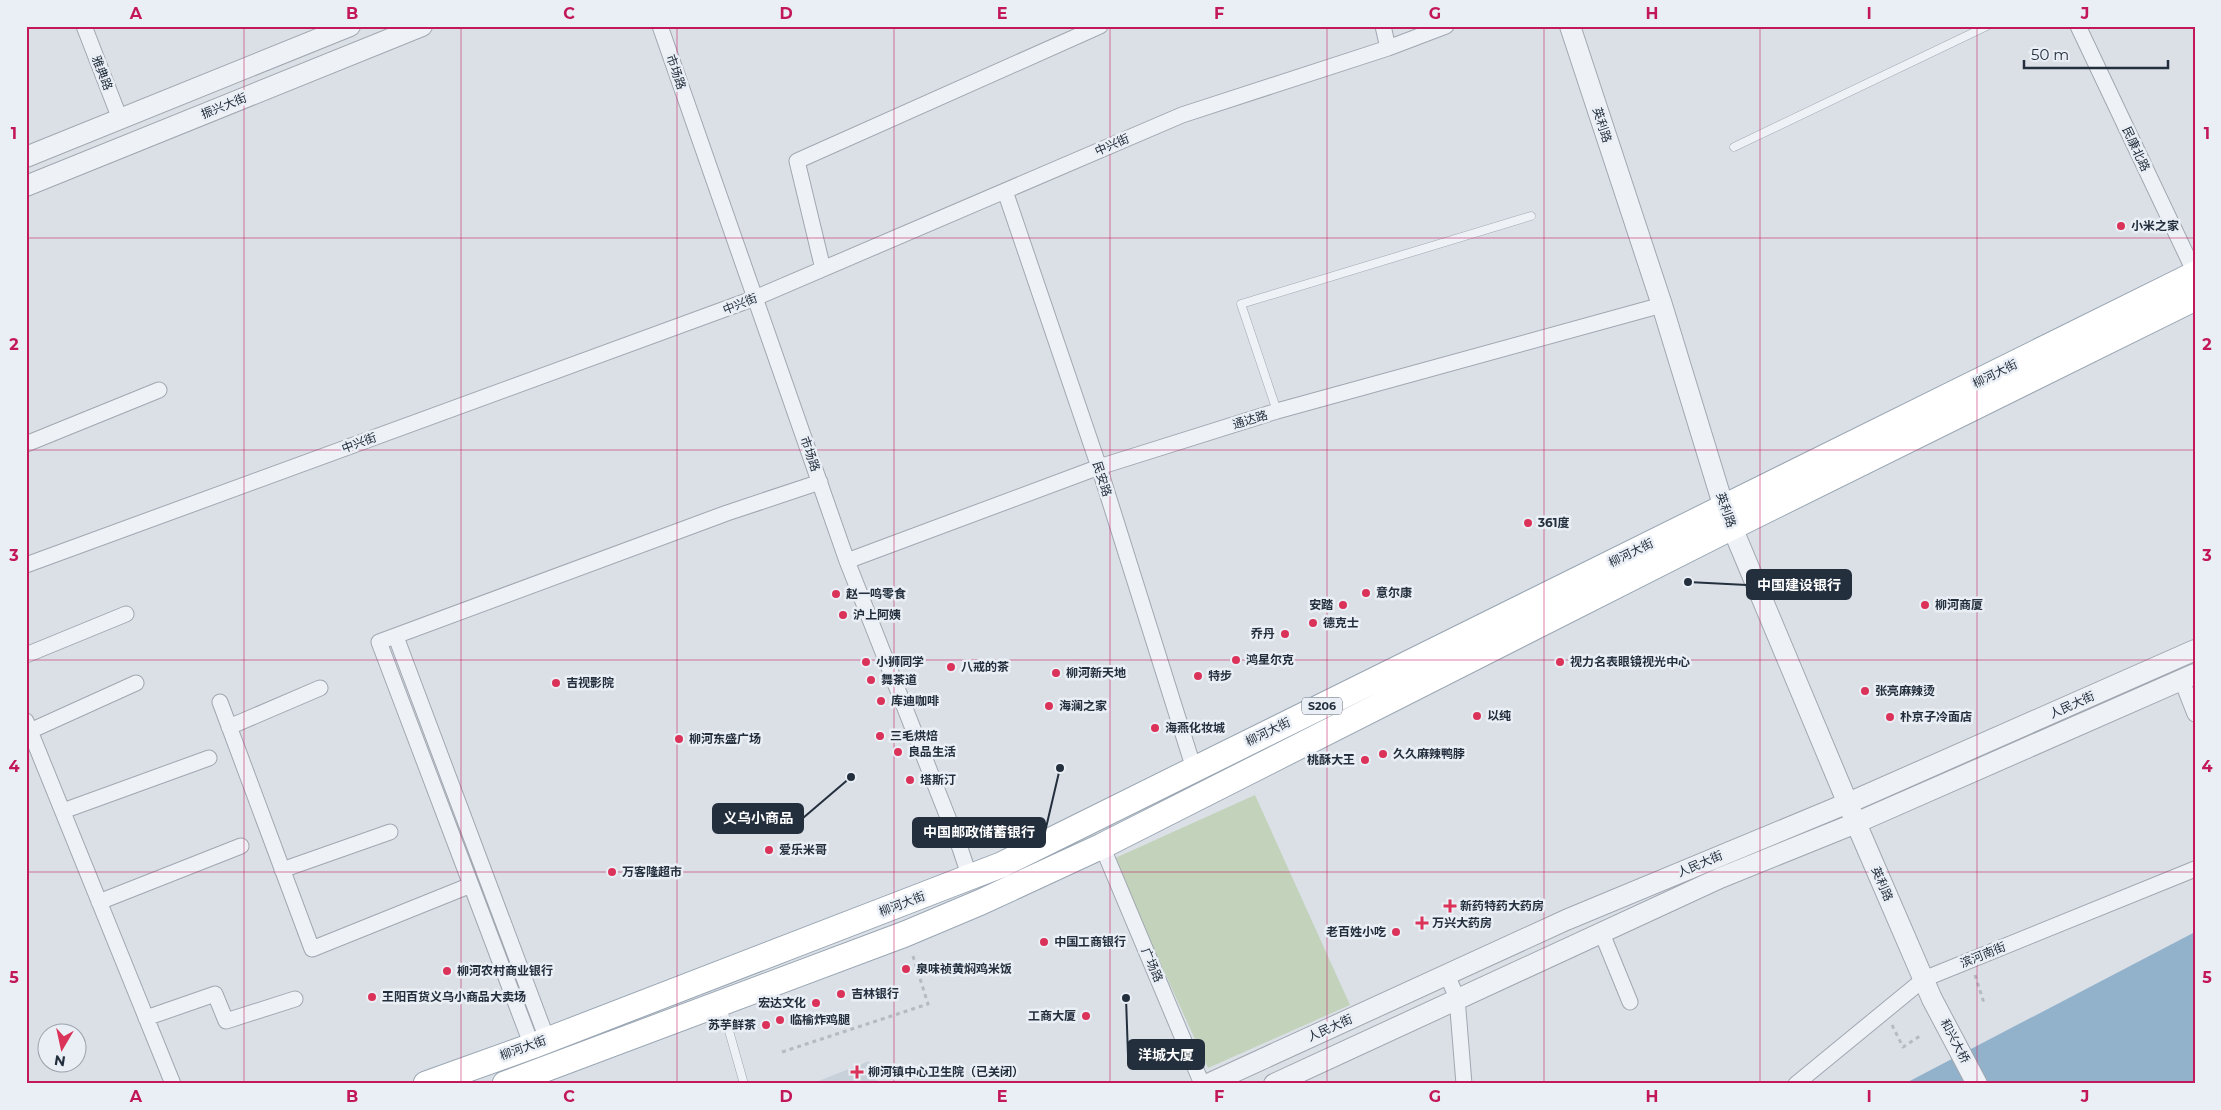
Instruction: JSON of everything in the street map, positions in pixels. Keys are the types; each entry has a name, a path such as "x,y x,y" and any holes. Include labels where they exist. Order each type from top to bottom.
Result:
{"main road":[{"name":"柳河大街","path":"505,1084 905,934 981,902 1102,846 2195,273"},
{"name":"柳河大街","path":"426,1084 1001,865 1194,769 2195,298"}],"street":[{"name":"雅典路","path":"84,26 120,119"},
{"path":"26,157 350,26"},
{"name":"振兴大街","path":"26,186 422,26"},
{"name":"市场路","path":"660,26 847,561 960,848 970,878"},
{"path":"823,269 797,162 1100,26"},
{"path":"1383,26 1388,48"},
{"name":"中兴街","path":"26,565 755,298 1182,115 1388,48 1446,26"},
{"name":"英利路","path":"1570,26 1662,305 1728,517 1856,824 1932,999"},
{"name":"民康北路","path":"2078,26 2195,273"},
{"name":"民安路","path":"1005,191 1099,467 1194,769"},
{"name":"通达路","path":"847,561 1099,467 1277,411 1662,305"},
{"path":"26,444 159,390"},
{"path":"540,1042 471,885 379,642 727,513 820,482"},
{"path":"26,655 126,614"},
{"path":"396,637 540,1042"},
{"name":"人民大街","path":"1208,1084 1566,920 1848,803 2195,650"},
{"path":"2188,678 2195,714"},
{"name":"人民大街","path":"1274,1084 1601,931 1720,878 1856,824 2188,678"},
{"path":"136,683 28,726 173,1084"},
{"path":"229,727 320,688"},
{"path":"220,702 312,949 471,885"},
{"path":"63,811 209,758"},
{"path":"282,870 390,832"},
{"path":"99,902 241,846"},
{"name":"广场路","path":"1102,846 1202,1084"},
{"name":"滨河南街","path":"1796,1084 1924,979 2195,868"},
{"path":"1601,931 1630,1002"},
{"path":"1447,975 1457,998 1463,1083"},
{"path":"146,1018 215,994 226,1021 295,999"},
{"name":"和兴大桥","path":"1932,999 1977,1084"}],"lane":[{"path":"1734,147 1986,26"},
{"path":"1277,411 1241,304 1531,216"},
{"path":"721,1004 744,1082 734,1084"}],"path":[{"path":"782,1052 928,1004 905,934"},
{"path":"1968,979 1975,975 1984,1003"},
{"path":"1889,1020 1903,1047 1920,1036"}],"shaded area":[{"name":"柳河镇中心卫生院（已关闭）","path":"869,1061 878,1084 811,1084"}],"green space":[{"path":"1255,795 1350,1005 1208,1068 1113,859"}],"water":[{"path":"2195,932 2195,1084 1904,1084"}],"place":[{"name":"小米之家","path":"2121,226"},
{"name":"361度","path":"1528,523"},
{"name":"中国建设银行","path":"1688,582"},
{"name":"意尔康","path":"1366,593"},
{"name":"赵一鸣零食","path":"836,594"},
{"name":"安踏","path":"1343,605"},
{"name":"柳河商厦","path":"1925,605"},
{"name":"沪上阿姨","path":"843,615"},
{"name":"德克士","path":"1313,623"},
{"name":"乔丹","path":"1285,634"},
{"name":"鸿星尔克","path":"1236,660"},
{"name":"小狮同学","path":"866,662"},
{"name":"视力名表眼镜视光中心","path":"1560,662"},
{"name":"八戒的茶","path":"951,667"},
{"name":"柳河新天地","path":"1056,673"},
{"name":"特步","path":"1198,676"},
{"name":"舞茶道","path":"871,680"},
{"name":"吉视影院","path":"556,683"},
{"name":"张亮麻辣烫","path":"1865,691"},
{"name":"库迪咖啡","path":"881,701"},
{"name":"海澜之家","path":"1049,706"},
{"name":"以纯","path":"1477,716"},
{"name":"朴京子冷面店","path":"1890,717"},
{"name":"海燕化妆城","path":"1155,728"},
{"name":"三毛烘焙","path":"880,736"},
{"name":"柳河东盛广场","path":"679,739"},
{"name":"良品生活","path":"898,752"},
{"name":"久久麻辣鸭脖","path":"1383,754"},
{"name":"桃酥大王","path":"1365,760"},
{"name":"中国邮政储蓄银行","path":"1060,768"},
{"name":"义乌小商品","path":"851,777"},
{"name":"塔斯汀","path":"910,780"},
{"name":"爱乐米哥","path":"769,850"},
{"name":"万客隆超市","path":"612,872"},
{"name":"新药特药大药房","path":"1450,906"},
{"name":"万兴大药房","path":"1422,923"},
{"name":"老百姓小吃","path":"1396,932"},
{"name":"中国工商银行","path":"1044,942"},
{"name":"泉味祯黄焖鸡米饭","path":"906,969"},
{"name":"柳河农村商业银行","path":"447,971"},
{"name":"吉林银行","path":"841,994"},
{"name":"王阳百货义乌小商品大卖场","path":"372,997"},
{"name":"洋城大厦","path":"1126,998"},
{"name":"宏达文化","path":"816,1003"},
{"name":"工商大厦","path":"1086,1016"},
{"name":"临榆炸鸡腿","path":"780,1020"},
{"name":"苏芋鲜茶","path":"766,1025"},
{"name":"柳河镇中心卫生院（已关闭）","path":"857,1072"}]}
